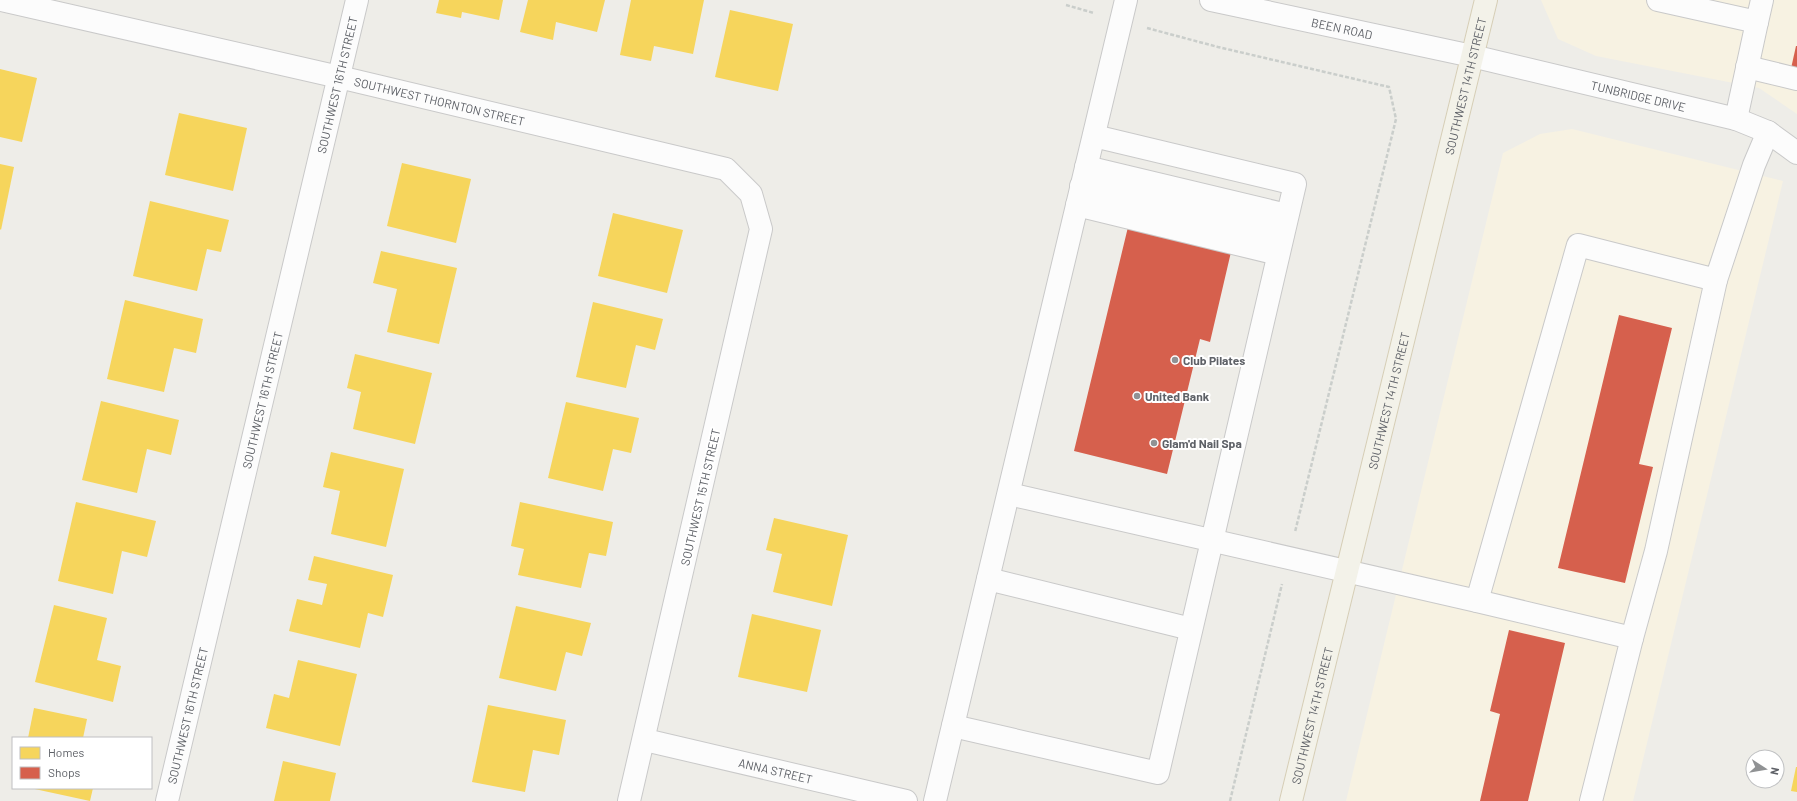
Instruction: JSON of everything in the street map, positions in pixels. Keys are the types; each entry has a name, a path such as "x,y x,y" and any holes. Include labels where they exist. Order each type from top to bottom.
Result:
{"main road":[{"name":"SOUTHWEST 14TH STREET","path":"1291,801 1486,0"}],"street":[{"name":"SOUTHWEST THORNTON STREET","path":"1,0 339,77 726,169 750,194"},
{"name":"SOUTHWEST 16TH STREET","path":"167,801 357,0"},
{"path":"936,801 1126,0"},
{"name":"BEEN ROAD","path":"1211,0 1472,56"},
{"path":"1658,0 1756,22"},
{"path":"1736,119 1762,0"},
{"name":"TUNBRIDGE DRIVE","path":"1472,56 1736,119 1768,132 1797,153"},
{"path":"1747,67 1797,79"},
{"path":"1591,801 1632,638 1656,551 1716,280 1754,165 1768,132"},
{"path":"953,726 1158,773 1295,184 1094,136"},
{"path":"1081,186 1283,234"},
{"path":"1081,186 1283,234"},
{"name":"SOUTHWEST 15TH STREET","path":"629,801 761,229 750,194"},
{"path":"1477,601 1578,245 1716,280"},
{"path":"1009,494 1632,638"},
{"path":"988,580 1191,629"},
{"name":"ANNA STREET","path":"644,740 906,801"}],"path":[{"path":"1066,5 1096,14"},
{"path":"1142,26 1218,47 1389,87 1396,119 1295,530"},
{"path":"1230,801 1281,589"}],"shaded area":[{"path":"1541,0 1797,0 1797,114 1759,88 1596,56 1558,39"},
{"path":"1572,129 1783,181 1633,801 1346,801 1503,153 1540,134"}],"building: Homes":[{"path":"439,0 503,0 499,20 462,12 461,18 436,13"},
{"path":"528,0 605,0 597,32 556,22 553,40 520,32"},
{"path":"631,0 704,0 693,54 654,46 651,61 620,55"},
{"path":"730,10 793,24 778,91 715,77"},
{"path":"0,69 37,78 22,142 0,137"},
{"path":"179,113 247,128 233,191 165,175"},
{"path":"402,163 471,179 456,243 387,226"},
{"path":"0,164 14,167 1,230 0,229"},
{"path":"150,201 229,220 221,252 207,249 197,291 133,276"},
{"path":"613,213 683,230 667,293 598,276"},
{"path":"381,251 457,268 439,344 387,332 397,289 373,283"},
{"path":"125,300 203,319 196,353 174,348 164,392 107,379"},
{"path":"593,302 663,319 655,350 636,345 626,388 576,377"},
{"path":"355,354 432,373 415,444 353,429 361,392 347,388"},
{"path":"101,401 179,420 171,455 147,449 137,493 82,480"},
{"path":"566,402 639,418 631,453 613,449 603,491 548,478"},
{"path":"331,452 404,469 386,547 331,534 340,491 323,487"},
{"path":"76,502 156,521 147,557 122,551 113,594 58,581"},
{"path":"520,502 613,522 606,556 589,553 581,588 518,575 524,549 511,546"},
{"path":"774,518 848,535 832,606 773,592 782,554 766,550"},
{"path":"314,556 393,575 383,617 368,613 360,648 289,631 297,599 322,605 327,584 308,580"},
{"path":"54,605 107,618 97,660 121,666 113,702 35,682"},
{"path":"516,606 591,623 582,656 566,652 556,691 499,678"},
{"path":"752,614 821,630 807,692 738,677"},
{"path":"298,660 357,674 340,746 266,728 274,694 289,698"},
{"path":"488,705 566,720 559,755 533,750 525,792 472,782"},
{"path":"34,708 87,719 83,737 28,737"},
{"path":"283,761 336,773 330,801 274,801"},
{"path":"1797,767 1797,792 1791,791"},
{"path":"35,789 93,789 90,801"}],"building: Shops":[{"path":"1797,46 1797,75 1790,73"},
{"name":"United Bank","path":"1128,227 1231,252 1210,342 1200,339 1167,474 1074,451"},
{"path":"1619,315 1672,328 1639,464 1653,467 1625,583 1558,568"},
{"path":"1509,630 1565,643 1528,801 1480,801 1500,714 1490,711"}],"place":[{"name":"Club Pilates","path":"1175,360"},
{"name":"United Bank","path":"1137,396"},
{"name":"Glam'd Nail Spa","path":"1154,443"}]}
